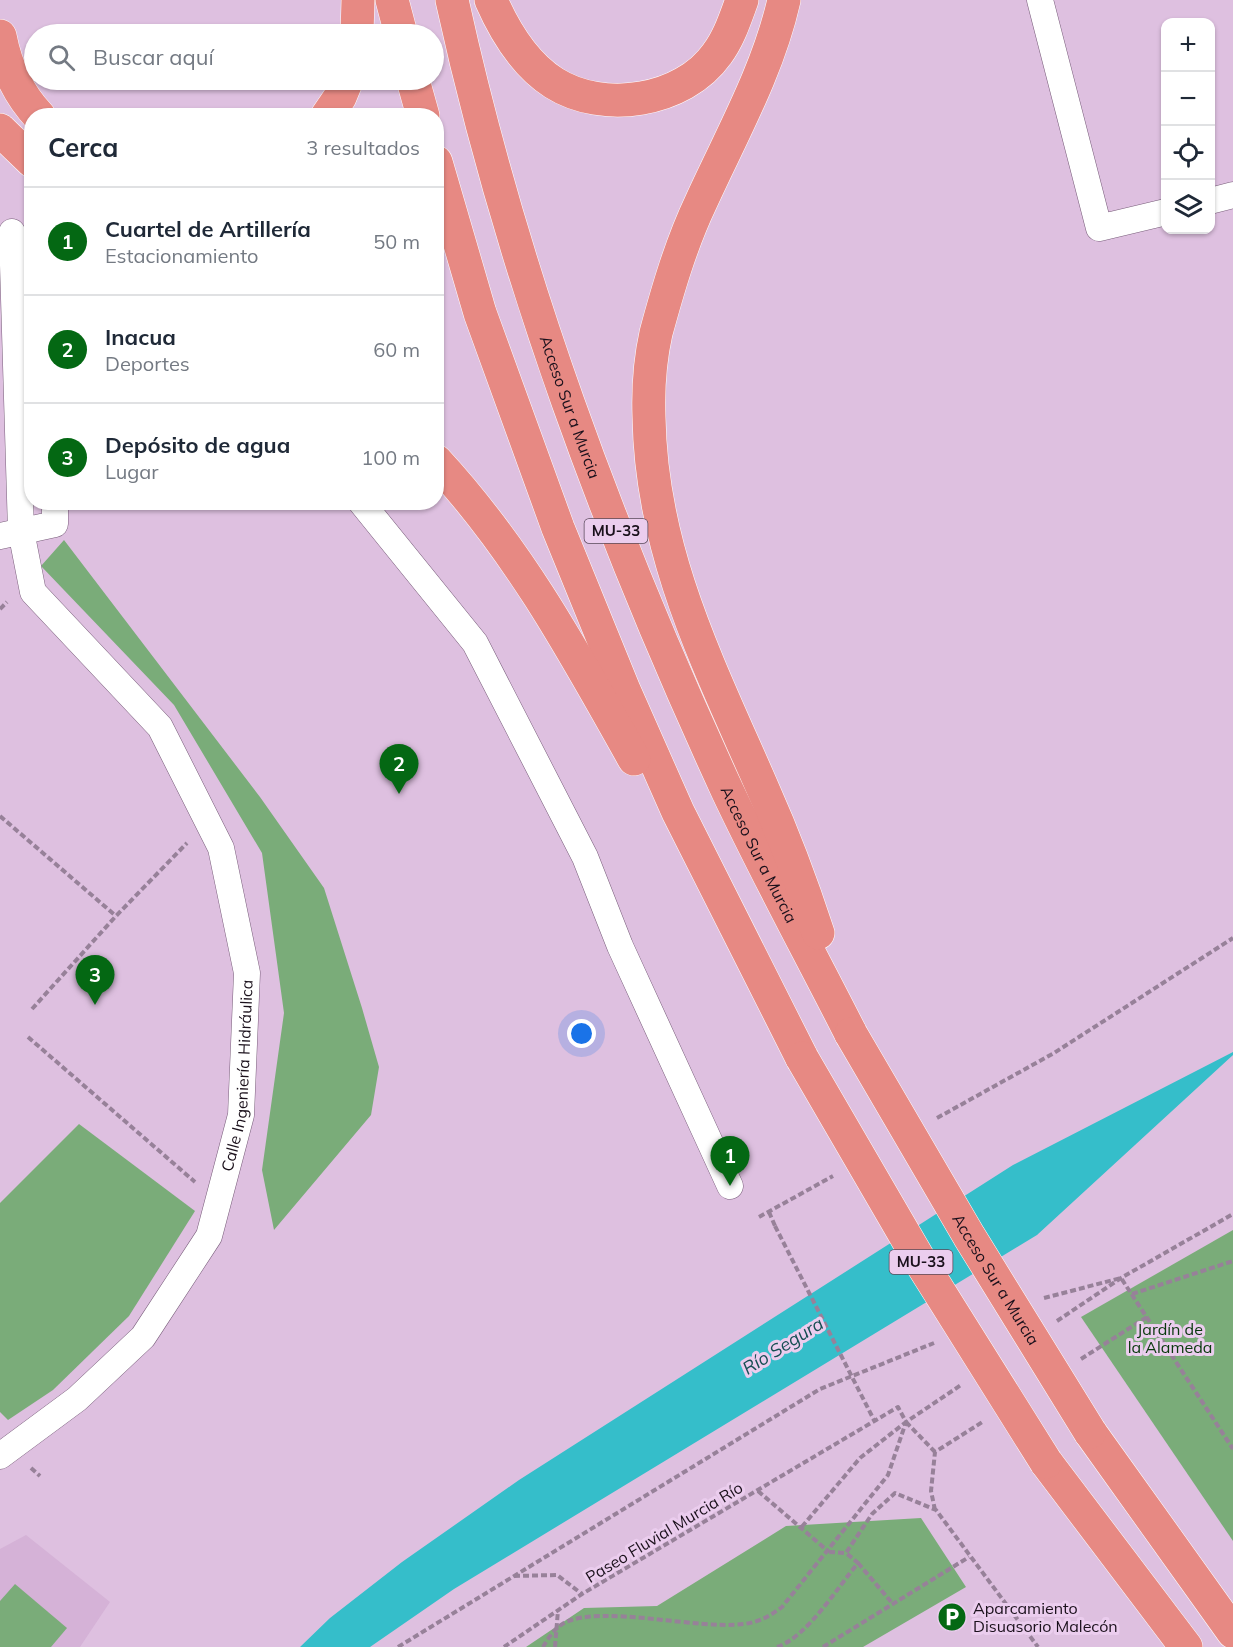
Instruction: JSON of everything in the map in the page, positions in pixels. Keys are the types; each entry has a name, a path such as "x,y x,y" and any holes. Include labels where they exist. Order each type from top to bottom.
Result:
{"highway":[{"path":"357,24 358,0"},
{"path":"392,0 398,24"},
{"name":"Acceso Sur a Murcia","path":"452,0 471,87 500,193 532,301 568,408 690,708 729,793 851,1034 969,1236 1090,1432 1233,1632"},
{"path":"491,0 515,45 534,67 555,84 579,94 608,99 634,100 665,92 694,78 717,55 733,26 742,0"},
{"path":"784,0 765,59 699,205 671,280 655,337 649,395 649,452 661,521 676,585 702,655 799,874 851,1034"},
{"path":"0,36 9,72 23,98 32,108"},
{"path":"332,108 343,90"},
{"path":"416,90 421,108"},
{"path":"0,130 24,153"},
{"name":"MU-33","path":"444,190 480,314 562,539 624,690 678,812 802,1058 920,1261 1046,1462 1186,1647"},
{"path":"444,470 474,503 534,585 802,1058"},
{"path":"1046,1462 1177,1647"}],"street":[{"path":"1040,0 1099,228 1161,213"},
{"path":"1215,200 1233,195"},
{"name":"Calle Ingeniería Hidráulica","path":"0,1456 77,1399 143,1337 209,1236 241,1115 247,973 221,848 210,822 160,727 33,592 10,534 14,234"},
{"path":"367,510 475,643 585,857 620,946 730,1186"},
{"path":"10,534 55,513"}],"path":[{"path":"0,816 116,916"},
{"path":"32,1009 116,916 210,822"},
{"path":"1054,1053 1233,938"},
{"path":"28,1037 218,1202"},
{"path":"759,1217 769,1212 874,1420"},
{"path":"1132,1294 1233,1261"},
{"path":"1040,1300 1121,1278 1233,1449"},
{"path":"398,1647 820,1389 941,1340"},
{"path":"758,1491 898,1407 906,1422 936,1452"},
{"path":"800,1529 860,1458 906,1422"},
{"name":"Paseo Fluvial Murcia Río","path":"504,1647 582,1594 758,1491 829,1552"},
{"path":"846,1553 872,1514 895,1493 936,1510 1038,1647"},
{"path":"543,1647 562,1624 589,1616 722,1625 746,1624 766,1618 782,1608 829,1552 846,1553 858,1563 893,1604"},
{"path":"823,1647 969,1557"},
{"path":"777,1647 784,1645 810,1622 858,1563"},
{"path":"514,1576 557,1575 582,1594"},
{"path":"555,1647 558,1610"}],"shaded area":[{"path":"26,1535 110,1602 80,1647 0,1647 0,1549"}],"green space":[{"path":"64,540 260,797 324,888 362,1008 379,1067 371,1115 274,1230 262,1170 284,1013 262,853 174,705 41,566"},
{"path":"79,1124 195,1211 129,1316 53,1390 8,1420 0,1412 0,1203"},
{"name":"Jardín de la Alameda","path":"1233,1230 1233,1541 1081,1317"},
{"path":"921,1518 966,1587 863,1647 526,1647 584,1608 657,1606 786,1526"},
{"path":"15,1584 67,1628 51,1647 0,1647 0,1601"}],"water":[{"name":"Río Segura","path":"1233,1052 1233,1055 1037,1235 454,1589 370,1647 300,1647 330,1618 402,1562 519,1480 1013,1165"}],"place":[{"name":"Inacua","path":"399,794"},
{"name":"Depósito de agua","path":"95,1005"},
{"name":"Cuartel de Artillería","path":"730,1186"},
{"name":"Aparcamiento Disuasorio Malecón","path":"952,1617"}]}
